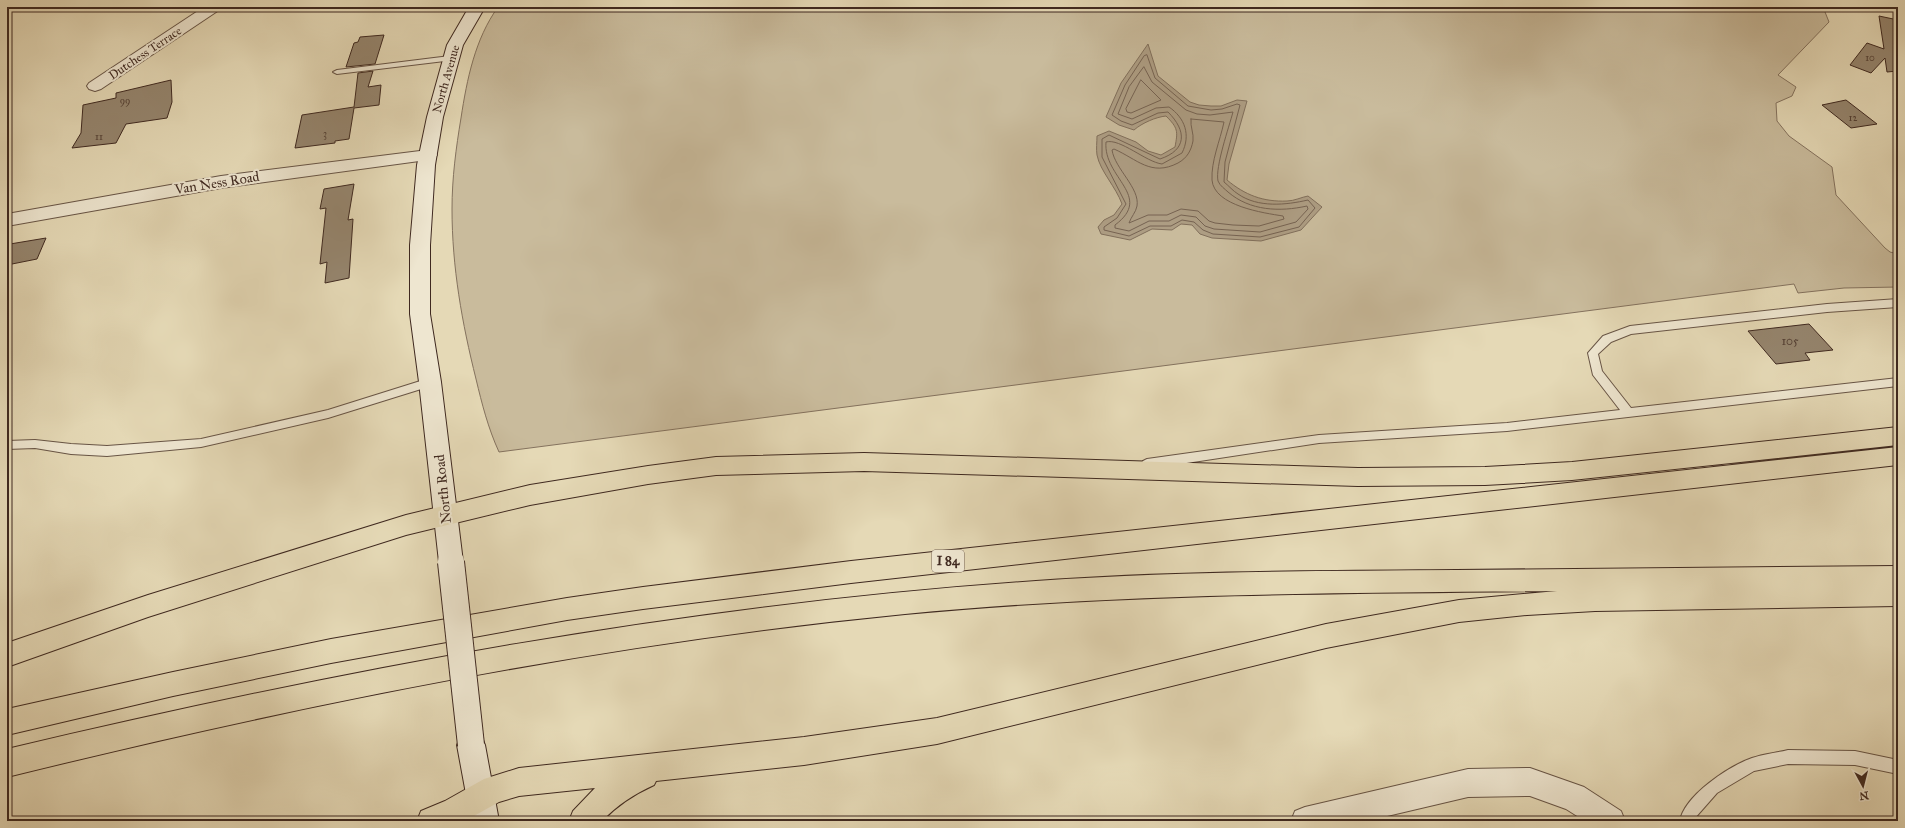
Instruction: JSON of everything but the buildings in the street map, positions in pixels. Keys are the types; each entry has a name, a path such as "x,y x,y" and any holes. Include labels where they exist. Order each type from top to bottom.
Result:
{"highway":[{"path":"7,655 202,588 446,514 530,494 648,475 716,466 787,462 864,462 1358,477 1486,476 1580,470 1898,436"},
{"name":"I 84","path":"7,722 174,684 331,651 501,620 643,598 859,571 1898,456"},
{"path":"7,763 251,706 494,658 562,646 743,620 902,603 1038,592 1252,582 1898,577"},
{"path":"431,821 455,811 482,808 494,789 519,782 668,767 849,746 937,731 1333,635 1459,611 1527,604 1595,600 1898,595"},
{"path":"583,821 595,806 616,788 630,780 668,767"}],"main road":[{"name":"Dutchess Terrace","path":"95,86 214,7"},
{"name":"North Avenue","path":"428,155 435,117 450,58 460,33 476,7"},
{"name":"Van Ness Road","path":"7,220 221,182 357,163 428,155"},
{"name":"North Road","path":"428,155 420,245 420,314 446,514 471,745 482,808"},
{"path":"1305,821 1468,783 1530,782 1574,797 1611,821"}],"lane":[{"path":"337,72 450,58"},
{"path":"1629,414 1597,372 1593,353 1607,339 1630,330 1827,308 1898,303"},
{"path":"7,445 35,444 71,449 107,451 201,443 328,414 430,382"},
{"path":"1116,470 1312,440 1507,427 1898,382"},
{"path":"1687,821 1688,815 1712,788 1752,765 1788,756 1856,758 1898,767"}],"shaded area":[{"path":"498,7 1823,7 1829,22 1778,75 1796,87 1792,96 1776,103 1777,121 1789,136 1832,167 1836,195 1885,248 1890,252 1898,254 1898,287 1844,288 1798,293 1794,284 499,452 483,407 462,316 452,231 453,186 463,103 469,74 483,32"}],"water":[{"path":"1148,44 1158,76 1190,102 1199,105 1221,106 1237,100 1247,101 1229,164 1227,180 1248,194 1262,199 1287,201 1308,196 1322,207 1301,230 1261,241 1212,238 1200,234 1192,225 1181,224 1172,230 1152,229 1130,240 1101,234 1098,227 1104,220 1114,215 1122,204 1099,161 1097,153 1097,136 1109,131 1136,142 1148,151 1161,155 1175,147 1177,133 1175,127 1166,116 1149,121 1134,130 1119,125 1106,117 1121,83"}]}
